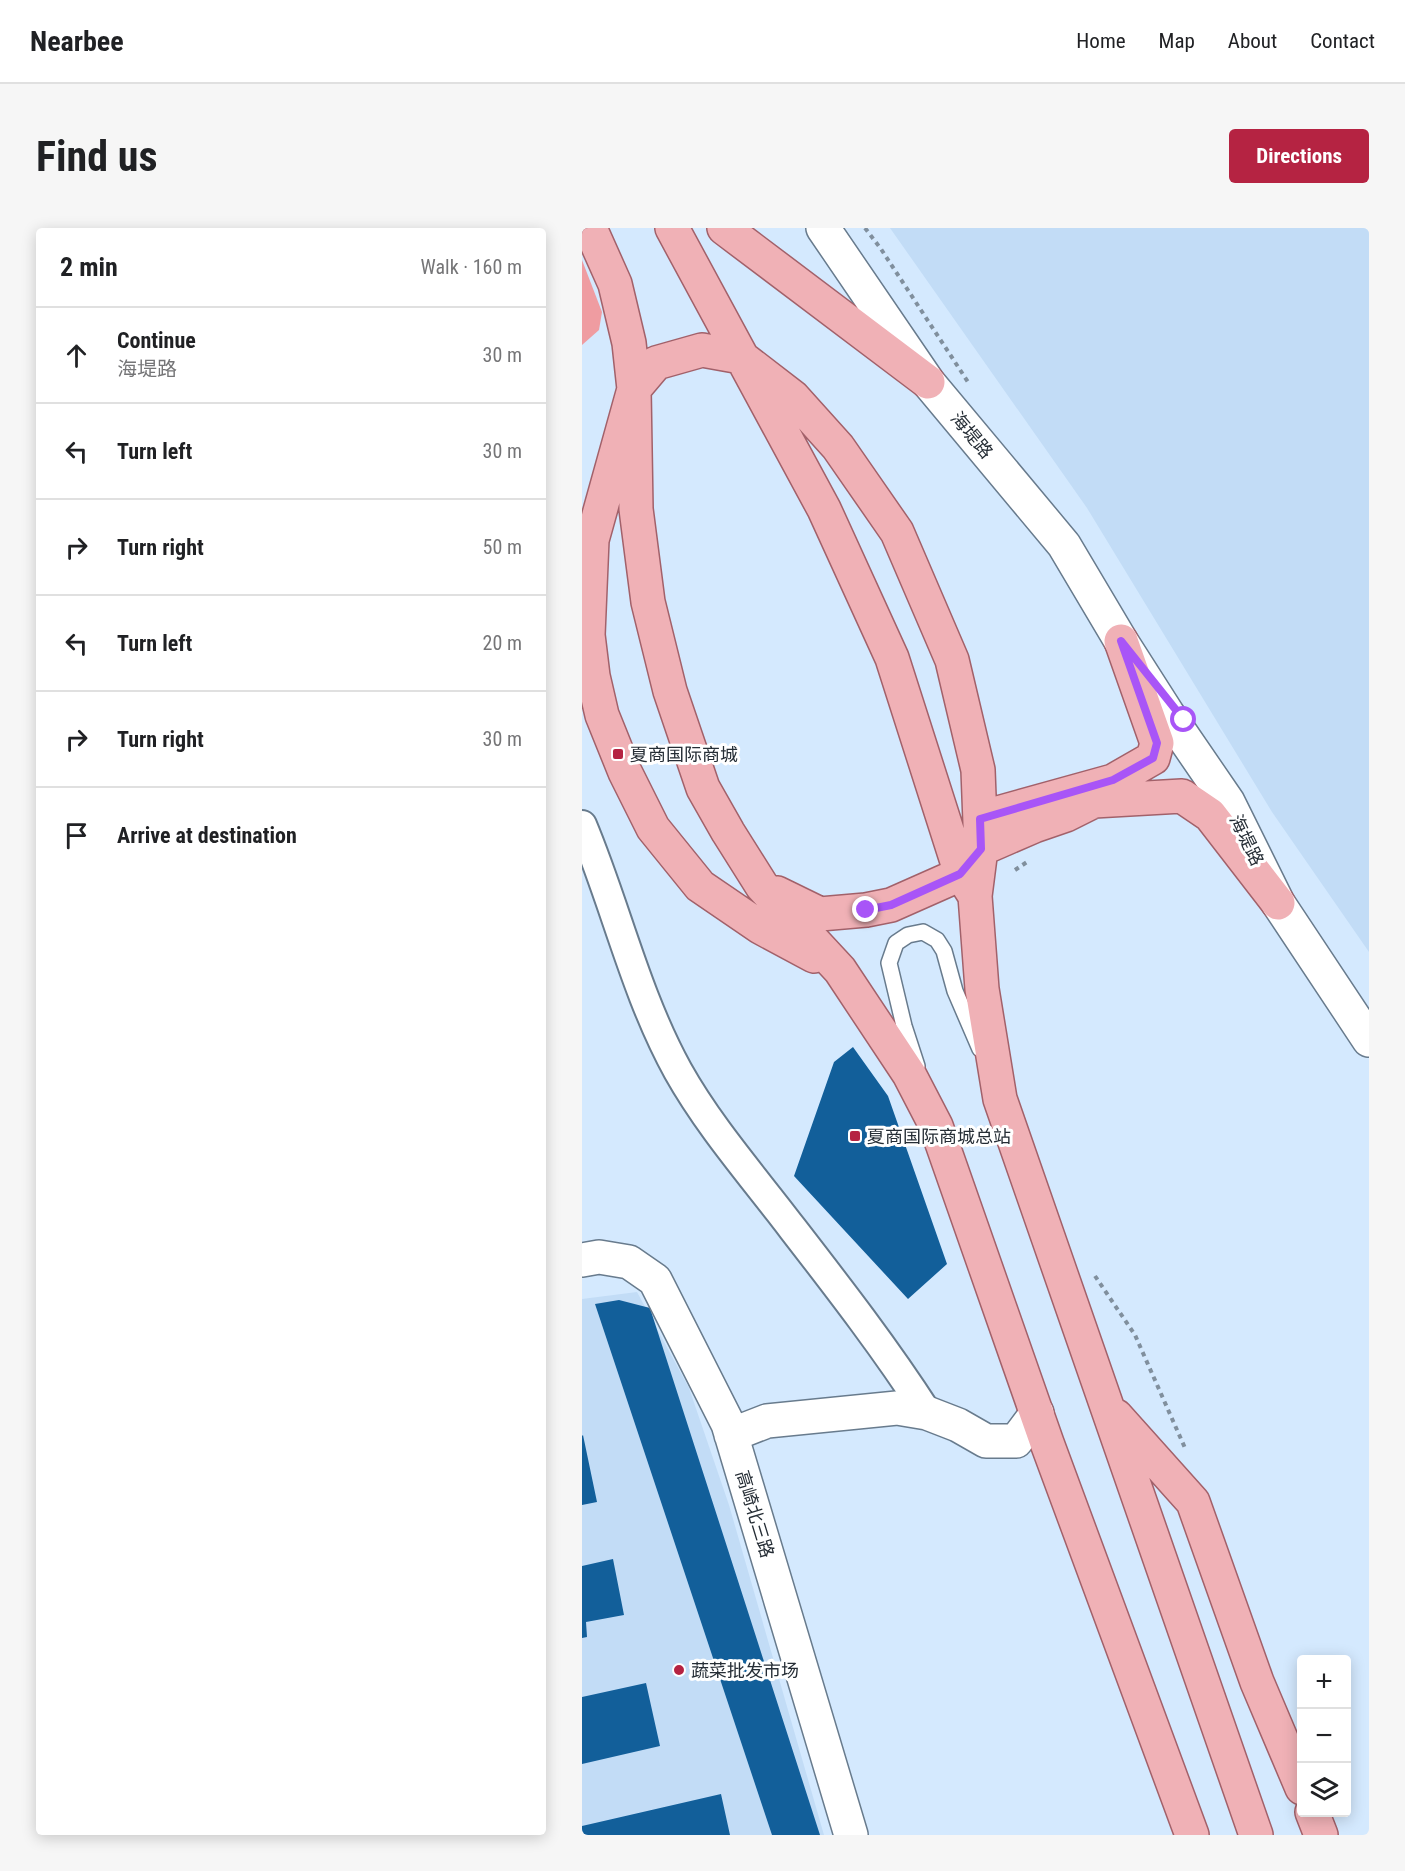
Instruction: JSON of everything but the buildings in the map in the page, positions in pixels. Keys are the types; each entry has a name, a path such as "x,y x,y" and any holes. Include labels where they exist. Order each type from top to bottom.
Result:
{"main road":[{"path":"590,228 615,284 629,342 634,389 636,509 648,602 670,691 703,788 762,886 840,970 909,1074 936,1126 1037,1413 1192,1835"},
{"path":"672,228 824,510 892,658 968,885 1000,1099 1256,1835"},
{"path":"724,228 928,382"},
{"name":"海堤路","path":"823,228 928,382 1064,545 1121,641 1228,802 1278,903 1369,1040"},
{"path":"840,970 760,927 700,886 653,828 625,772 602,715 593,676 588,635 592,540 634,389 656,363 702,350 741,357 793,397 838,447 897,532 952,660 978,770 980,834 968,885"},
{"path":"980,834 1113,780 1153,758 1157,743 1121,641"},
{"name":"海堤路","path":"1121,641 1184,720 1241,812 1290,899 1369,1017"},
{"path":"980,834 1034,826 1066,815 1094,801 1182,796 1210,815 1278,903"},
{"path":"762,886 820,914 866,910 968,885"},
{"name":"高崎北三路","path":"582,1260 599,1257 629,1262 655,1280 728,1424 852,1835"},
{"path":"1105,1403 1193,1502 1257,1682 1297,1776"},
{"path":"731,1435 767,1421 897,1408 927,1413 958,1425 986,1441 1016,1441 1037,1413"},
{"path":"1314,1817 1321,1835"}],"street":[{"path":"582,825 653,1023 679,1072 711,1123 740,1163 890,1356 927,1413"}],"lane":[{"path":"936,1126 904,1026 889,963 896,943 908,935 923,932 936,940 944,951 955,991 1000,1099"}],"path":[{"path":"1015,870 1032,859"}],"shaded area":[{"path":"890,228 1369,228 1369,952 1272,812 1087,508"},
{"path":"582,260 602,312 599,330 582,345"},
{"name":"蔬菜批发市场","path":"637,1292 689,1388 729,1505 824,1835 582,1835 582,1299"}],"place":[{"name":"夏商国际商城","path":"618,754"},
{"name":"夏商国际商城总站","path":"855,1136"},
{"name":"蔬菜批发市场","path":"679,1670"}],"route":[{"path":"866,910 891,905 960,874 981,849 980,819 1113,780 1153,758 1157,743 1121,641 1184,720"}]}
